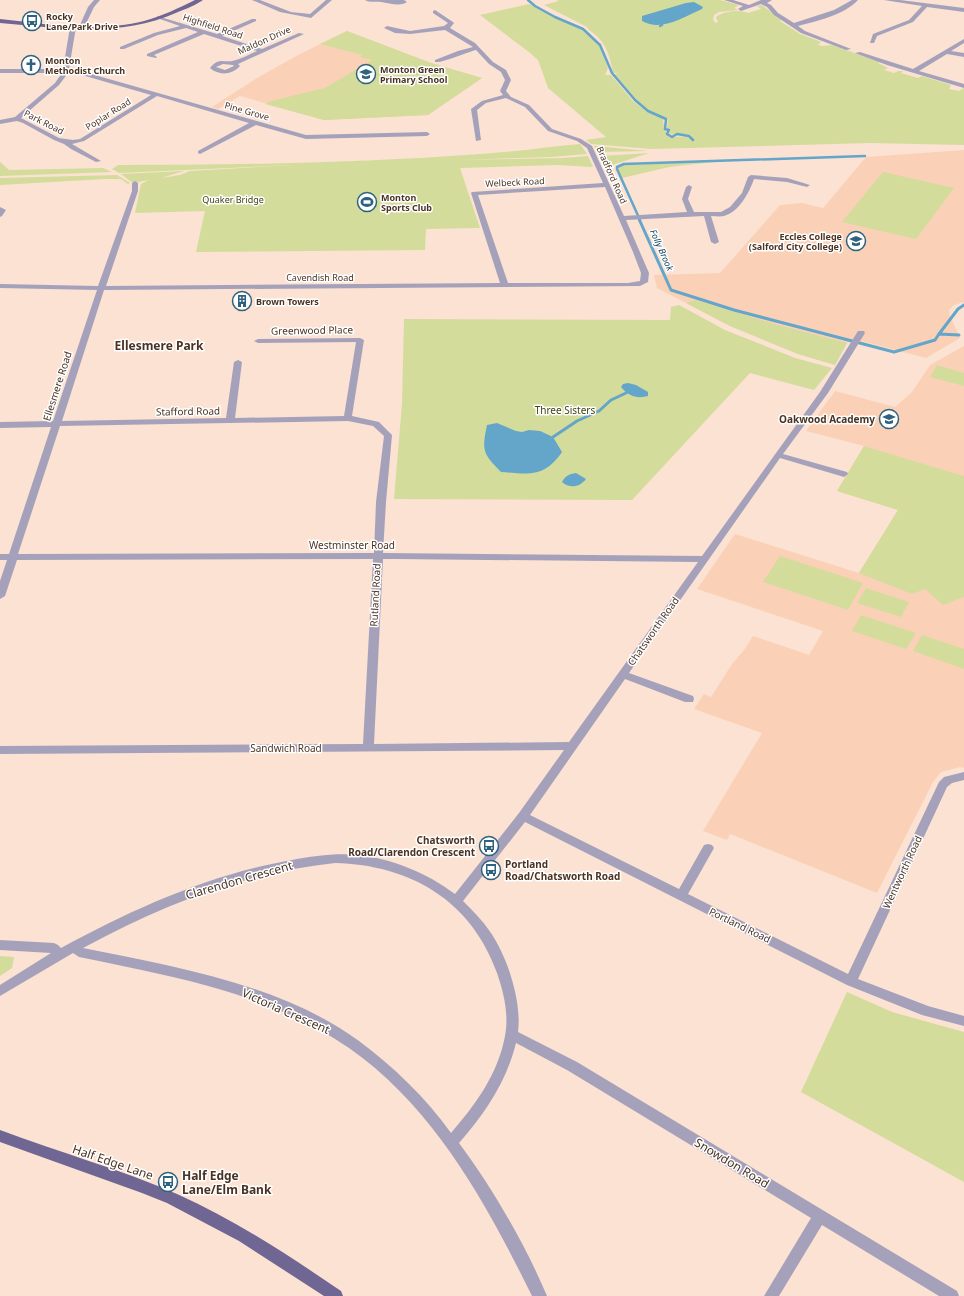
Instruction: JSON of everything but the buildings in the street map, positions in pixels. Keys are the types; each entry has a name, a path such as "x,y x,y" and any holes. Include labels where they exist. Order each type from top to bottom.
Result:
{"main road":[{"path":"1,22 73,27 129,25 143,23 200,0"},
{"name":"Half Edge Lane","path":"0,1136 34,1150 146,1189 215,1220 273,1253 336,1296"}],"street":[{"path":"82,27 97,0"},
{"path":"255,0 268,6 303,16 311,16 329,0"},
{"path":"368,0 382,0 390,4 404,2"},
{"path":"727,0 748,6"},
{"path":"740,8 769,0"},
{"path":"793,25 808,22 846,7 855,0"},
{"path":"887,0 964,10"},
{"path":"761,2 768,6 777,15 808,34 825,43 848,49"},
{"path":"956,9 964,3"},
{"path":"872,42 875,35 911,21 926,5"},
{"path":"435,12 450,23 446,28"},
{"name":"Highfield Road","path":"159,17 262,51"},
{"path":"217,36 254,20"},
{"path":"132,51 120,47 156,34 186,26"},
{"name":"Park Road","path":"73,27 66,70 57,84 17,119 67,143 98,162"},
{"path":"387,28 395,32 410,34 446,28 468,40 491,63 502,69 507,75 508,80 503,89 506,96 484,102 474,109 473,113 478,140"},
{"path":"892,29 900,32"},
{"path":"154,57 149,55 203,32"},
{"name":"Maldon Drive","path":"235,63 301,34"},
{"path":"914,72 964,41"},
{"path":"437,61 460,52 477,48"},
{"path":"946,52 964,55"},
{"path":"858,53 897,68 960,86"},
{"name":"Pine Grove","path":"0,71 66,70 80,72 310,138 427,134"},
{"name":"Poplar Road","path":"67,143 82,140 157,94"},
{"name":"Bradford Road","path":"506,96 527,106 550,130 579,140 588,145 645,273 646,279 640,284"},
{"path":"0,122 17,119"},
{"path":"200,152 254,123"},
{"path":"621,218 691,214 723,214 732,208 745,194 752,175 795,180 807,185"},
{"name":"Ellesmere Road","path":"0,596 56,424 135,191 135,183"},
{"name":"Welbeck Road","path":"505,286 474,193 606,186"},
{"path":"689,187 685,199 691,214"},
{"path":"0,209 2,210 0,215"},
{"path":"707,215 715,242"},
{"name":"Cavendish Road","path":"0,286 102,288 640,284"},
{"name":"Chatsworth Road","path":"456,901 523,816 824,392 860,335"},
{"name":"Greenwood Place","path":"258,341 360,340 348,418"},
{"path":"230,421 238,362"},
{"name":"Stafford Road","path":"0,425 348,418 376,424"},
{"name":"Rutland Road","path":"368,747 380,502 388,435 376,424"},
{"path":"778,455 844,474"},
{"name":"Westminster Road","path":"0,557 377,556 704,559"},
{"path":"623,674 689,698"},
{"name":"Sandwich Road","path":"0,750 572,746"},
{"name":"Wentworth Road","path":"851,981 943,785 948,780 964,776"},
{"name":"Portland Road","path":"523,816 851,981 926,1011 964,1021"},
{"path":"681,896 708,848"},
{"name":"Clarendon Crescent","path":"0,991 74,946 152,908 205,887 268,870 308,862 351,859 388,865 422,879 456,901 480,927 495,952 510,1000 511,1035 505,1060 497,1082 487,1099 451,1143"},
{"path":"0,945 54,948 60,954"},
{"name":"Victoria Crescent","path":"74,946 78,952 171,972 235,988 317,1023 354,1045 390,1074 431,1117 451,1143 494,1208 540,1296"},
{"name":"Snowdon Road","path":"511,1035 556,1057 952,1296"},
{"path":"771,1296 820,1216"}],"shaded area":[{"name":"Monton Green Primary School","path":"347,31 431,63 482,78 428,115 324,120 240,96 218,109 212,107 257,78 298,55"},
{"name":"Eccles College (Salford City College)","path":"964,150 964,302 954,305 949,310 950,316 960,338 926,358 857,340 847,343 835,365 798,354 730,326 657,288 654,275 720,273 780,205 802,203 823,208 866,157"},
{"path":"964,346 964,768 960,767 941,772 933,782 877,893 730,834 727,840 703,831 762,733 694,709 704,694 711,697 732,664 753,636 809,655 823,631 697,589 735,534 859,573 898,510 837,491 864,446 806,431 835,391 895,407 912,392 930,365"}],"green space":[{"path":"557,0 720,0 739,5 734,8 738,10 719,12 714,15 713,20 716,23 718,22 716,17 723,13 736,11 748,13 761,9 757,6 762,5 781,20 780,21 800,34 821,42 818,45 832,45 880,62 878,63 888,68 884,70 894,73 903,71 901,73 918,78 922,76 951,85 949,89 959,91 964,88 964,145 870,143 652,149 591,144 586,140 606,137 548,88 538,60 480,15 529,4 582,30 599,45 608,68 605,75 611,75 633,101 646,111 663,119 664,128 667,130 666,134 670,137 693,136 687,134 669,134 671,130 667,128 668,119 649,111 636,100 614,75 618,73 613,73 606,48 599,38 587,27 544,5 559,1"},
{"name":"Monton Green Primary School","path":"347,31 431,63 482,78 428,115 324,120 265,104 271,101 325,88 372,60 360,57 362,55 320,44"},
{"name":"Monton Sports Club","path":"580,144 587,154 551,157 457,160 563,158 588,156 593,167 557,165 460,168 480,228 426,229 425,250 196,252 205,211 135,213 141,184 149,180 133,183 121,174 184,171 161,178 180,175 190,171 293,165 119,173 112,169 118,165 254,164 390,160 493,153"},
{"path":"594,146 596,146 647,151 597,152"},
{"path":"649,153 606,167 604,167 600,156"},
{"path":"722,161 669,167 622,178 618,169 619,167 625,165"},
{"path":"0,162 9,170 103,168 112,172 0,176"},
{"path":"883,172 954,188 916,239 842,222"},
{"path":"117,175 130,183 128,184 121,179 105,179 0,185 0,178"},
{"path":"695,300 778,325 847,343 835,365 798,354 730,326 686,303"},
{"name":"Three Sisters","path":"679,305 725,330 795,358 832,368 814,390 750,373 632,500 394,499 402,404 404,319 670,320 671,307"},
{"path":"937,365 964,373 964,386 930,377"},
{"path":"864,446 964,476 964,597 943,605 925,589 912,594 859,573 898,510 837,491"},
{"path":"780,556 863,583 848,610 763,582"},
{"path":"866,588 909,602 901,617 857,603"},
{"path":"861,615 916,633 906,649 852,631"},
{"path":"922,635 964,649 964,669 913,651"},
{"path":"0,956 14,957 12,968 0,976"},
{"path":"847,992 892,1012 964,1032 964,1182 801,1092"}],"water":[{"path":"694,2 703,7 702,9 672,22 657,25 642,21 642,16"},
{"path":"628,383 636,385 648,392 648,396 636,397 630,395 621,387 623,384"},
{"path":"497,423 516,431 540,431 553,437 562,452 549,466 536,472 501,472 490,460 484,446 487,425"},
{"path":"576,473 586,479 584,482 575,486 568,486 562,482 564,478"}],"waterway":[{"name":"Folly Brook","path":"528,0 535,6 555,17 583,29 600,45 612,73 635,100 648,111 666,119 665,129 669,130 667,134 672,137 677,134 689,136 693,140"},
{"name":"Folly Brook","path":"640,220 617,169 617,167 624,164 865,156"},
{"name":"Folly Brook","path":"639,219 671,290 734,310 894,352 935,340 939,334"},
{"path":"939,334 958,309 964,305"},
{"name":"Folly Brook","path":"939,334 959,335"},
{"path":"553,437 577,421 599,411 611,400 626,393"}],"place":[{"name":"Rocky Lane/Park Drive","path":"32,21"},
{"name":"Monton Methodist Church","path":"31,65"},
{"name":"Monton Green Primary School","path":"366,74"},
{"name":"Monton Sports Club","path":"367,202"},
{"name":"Eccles College (Salford City College)","path":"856,241"},
{"name":"Brown Towers","path":"242,301"},
{"name":"Oakwood Academy","path":"889,419"},
{"name":"Chatsworth Road/Clarendon Crescent","path":"489,846"},
{"name":"Portland Road/Chatsworth Road","path":"491,870"},
{"name":"Half Edge Lane/Elm Bank","path":"168,1182"}],"district":[{"name":"Ellesmere Park","path":"159,345"}],"park label":[{"name":"Quaker Bridge","path":"233,199"}]}
